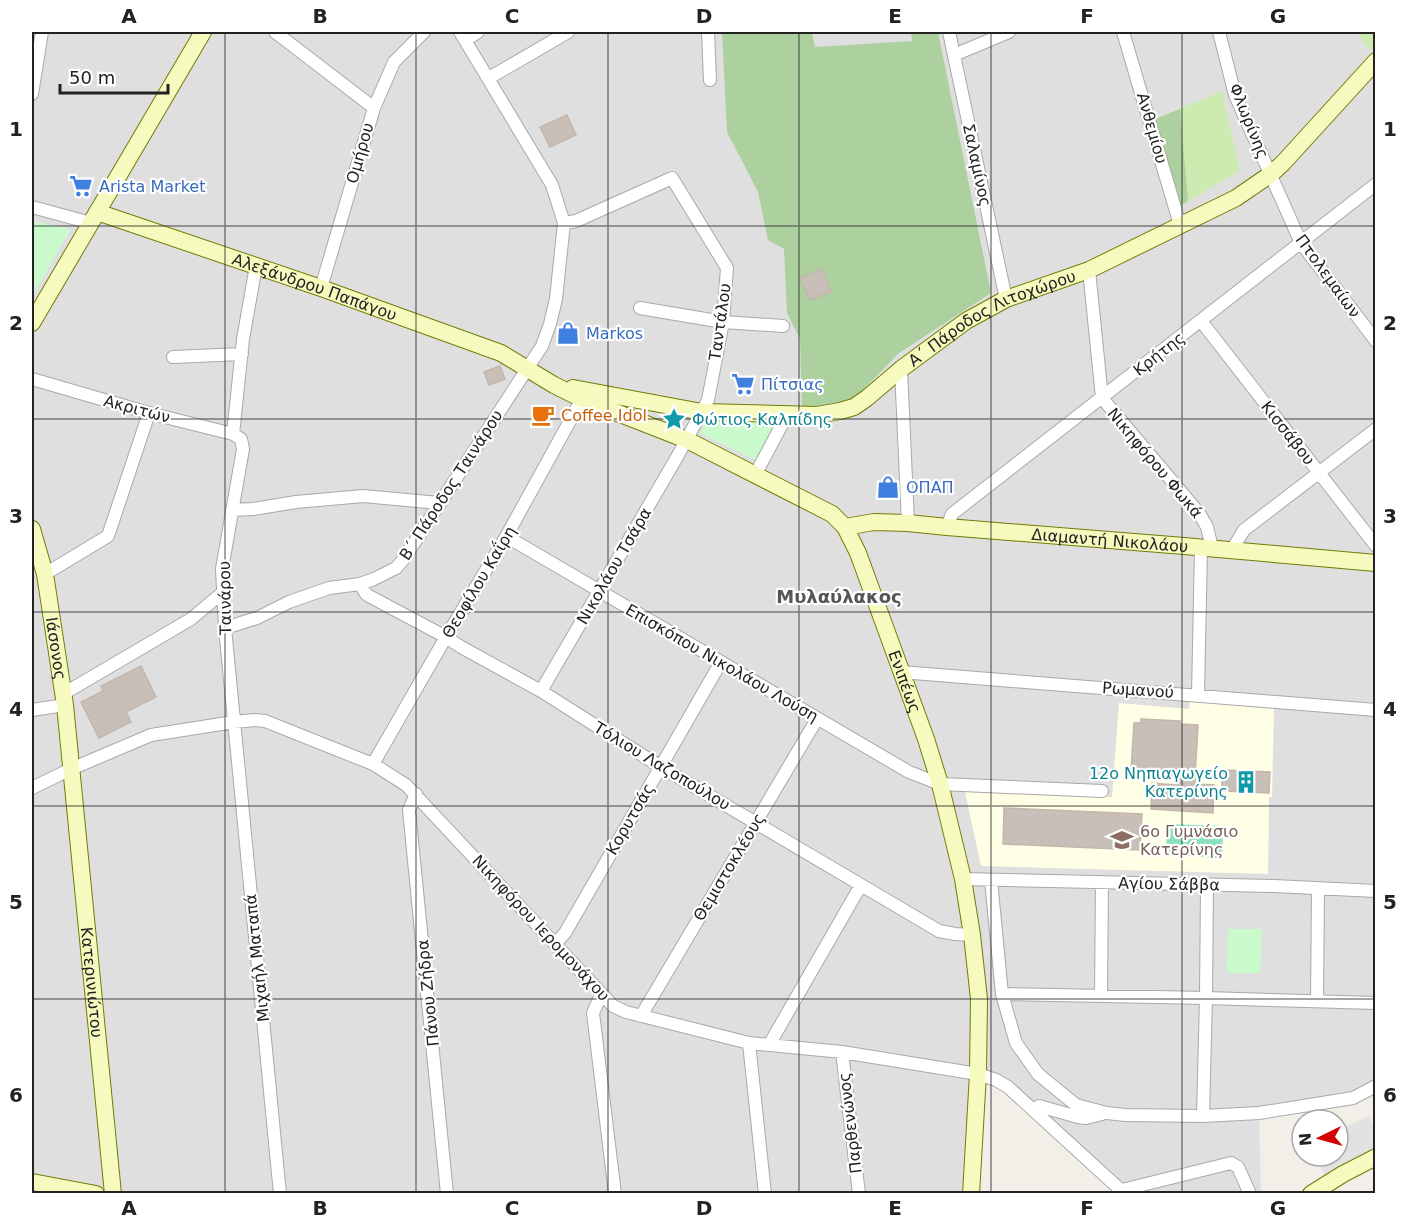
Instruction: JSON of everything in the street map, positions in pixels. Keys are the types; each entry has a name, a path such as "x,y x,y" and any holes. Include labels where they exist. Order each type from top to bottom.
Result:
{"street":[{"path":"32,94 42,32"},
{"path":"32,323 203,32"},
{"path":"275,32 374,108"},
{"name":"Ομήρου","path":"321,288 374,108 394,62 424,32"},
{"path":"478,32 463,36 552,185 564,223"},
{"path":"489,78 568,32"},
{"path":"708,32 710,80"},
{"name":"Σαλαμίνος","path":"949,32 1006,299"},
{"path":"954,56 1009,32"},
{"name":"Ανθεμίου","path":"1123,32 1180,225"},
{"name":"Φλωρίνης","path":"1220,32 1235,95 1271,174"},
{"name":"Α΄ Πάροδος Λιτοχώρου","path":"554,385 702,412 817,415 854,407 966,321 1006,299 1089,270 1236,198 1271,174 1376,61"},
{"name":"Πτολεμαίων","path":"1271,174 1300,243 1376,341"},
{"name":"Ταντάλου","path":"564,223 576,221 672,178 727,268 723,322 708,400 687,440"},
{"name":"Κρήτης","path":"947,527 952,514 1376,184"},
{"path":"32,207 94,217"},
{"name":"Αλεξάνδρου Παπάγου","path":"94,217 321,288 501,353 528,369"},
{"name":"Β΄ Πάροδος Ταινάρου","path":"225,628 257,618 290,602 329,588 360,584 380,577 396,568 403,560 542,346 556,299 564,223"},
{"name":"Ταινάρου","path":"234,722 222,593 222,569 243,449 237,436 243,339 256,266"},
{"name":"Νικηφόρου Φωκά","path":"1089,270 1102,398 1199,513 1207,526 1198,695"},
{"path":"640,308 723,322 783,326"},
{"name":"Κισσάβου","path":"1200,321 1376,546"},
{"path":"173,357 242,354"},
{"name":"Ενιπέως","path":"528,369 582,399 687,440 832,514 845,527 858,553 926,739 940,784 963,879 979,999 978,1074 971,1194"},
{"path":"901,369 908,523"},
{"name":"Ακριτών","path":"32,379 237,436"},
{"name":"Θεοφίλου Καΐρη","path":"373,764 507,535 582,399"},
{"path":"45,574 108,536 149,413"},
{"path":"755,475 788,415"},
{"path":"1232,550 1244,530 1376,429"},
{"name":"Νικολάου Τσάρα","path":"541,692 687,440"},
{"path":"232,510 363,496 439,503"},
{"name":"Διαμαντή Νικολάου","path":"845,527 874,522 908,523 1376,563"},
{"name":"Ιάσονος","path":"32,529 45,574 64,699 71,769"},
{"name":"Επισκόπου Νικολάου Λούση","path":"507,535 909,772 940,784 1102,791"},
{"name":"Τόλιου Λαζοπούλου","path":"360,584 369,596 541,692 660,767 939,931 972,935"},
{"path":"32,710 64,699 191,619 222,593"},
{"name":"Κορυτσάς","path":"555,944 565,933 721,663"},
{"name":"Ρωμανού","path":"901,672 1375,710"},
{"path":"1375,710 1376,703"},
{"name":"Θεμιστοκλέους","path":"641,1016 817,719"},
{"name":"Νικηφόρου Ιερομονάχου","path":"32,788 151,735 234,722 265,721 373,764 406,785 613,1006 626,1012 749,1043 842,1052 978,1074 996,1080 1008,1087 1124,1192"},
{"name":"Μιχαήλ Ματαπά","path":"234,722 280,1194"},
{"name":"Κατερινιώτου","path":"71,769 113,1194"},
{"name":"Πάνου Ζήδρα","path":"416,794 410,810 447,1194"},
{"name":"Αγίου Σάββα","path":"963,879 1274,886 1376,891"},
{"path":"991,880 1002,994 1016,1043 1038,1074 1076,1105 1107,1113 1203,1116 1259,1113 1353,1098 1376,1086"},
{"path":"1101,996 1102,882"},
{"path":"769,1045 861,885"},
{"path":"1203,1116 1207,885"},
{"path":"1317,1001 1318,889"},
{"path":"601,994 593,1013 615,1194"},
{"path":"1002,994 1376,1003"},
{"path":"749,1043 765,1194"},
{"name":"Παρθενώνος","path":"842,1052 859,1194"},
{"path":"1034,1110 1039,1106 1078,1118 1107,1113"},
{"path":"1311,1194 1376,1157"},
{"path":"1124,1192 1232,1163 1238,1167 1250,1194"},
{"path":"32,1182 96,1194"}],"shaded area":[{"path":"32,32 1375,32 1375,1086 1353,1098 1259,1113 1261,1193 1125,1193 1008,1087 978,1074 971,1193 32,1193"},
{"path":"1190,700 1274,708 1268,874 981,866 965,792 1112,797 1119,703 1189,709"},
{"path":"1370,1116 1375,1132 1375,1147 1350,1162 1350,1125"},
{"path":"1321,1168 1339,1168 1325,1176"}],"green space":[{"path":"722,32 812,32 815,47 912,41 911,32 938,32 991,293 899,353 859,394 842,404 819,409 802,408 800,339 787,313 784,249 768,240 758,192 727,132"},
{"path":"1356,32 1375,32 1375,45 1370,50"},
{"path":"1222,91 1240,171 1180,206 1155,119"},
{"path":"1180,109 1188,201 1180,206 1155,119"},
{"path":"32,221 71,229 32,296"},
{"path":"708,417 781,420 758,461 700,433"},
{"path":"1167,824 1223,826 1222,858 1166,855"},
{"path":"1228,929 1262,929 1260,973 1227,973"}],"building":[{"path":"567,115 576,135 550,147 540,127"},
{"path":"822,269 831,292 809,300 800,278"},
{"path":"500,366 505,379 489,385 484,372"},
{"path":"141,666 156,697 126,712 131,722 99,738 81,702 103,691 101,686"},
{"path":"1141,719 1180,721 1180,724 1198,725 1195,777 1138,773 1138,770 1131,770 1134,723 1141,723"},
{"name":"12ο Νηπιαγωγείο Κατερίνης","path":"1222,770 1270,772 1269,793 1222,791"},
{"path":"1177,776 1195,777 1195,784 1214,785 1213,813 1151,809 1152,783 1176,785"},
{"path":"1004,808 1142,814 1140,850 1003,844"}],"place":[{"name":"Arista Market","path":"81,186"},
{"name":"Markos","path":"568,333"},
{"name":"Πίτσιας","path":"743,384"},
{"name":"Coffee Idol","path":"543,415"},
{"name":"Φώτιος Καλπίδης","path":"674,419"},
{"name":"ΟΠΑΠ","path":"888,487"},
{"name":"12ο Νηπιαγωγείο Κατερίνης","path":"1246,782"},
{"name":"6ο Γυμνάσιο Κατερίνης","path":"1122,840"}],"district":[{"name":"Μυλαύλακος","path":"839,596"}]}
